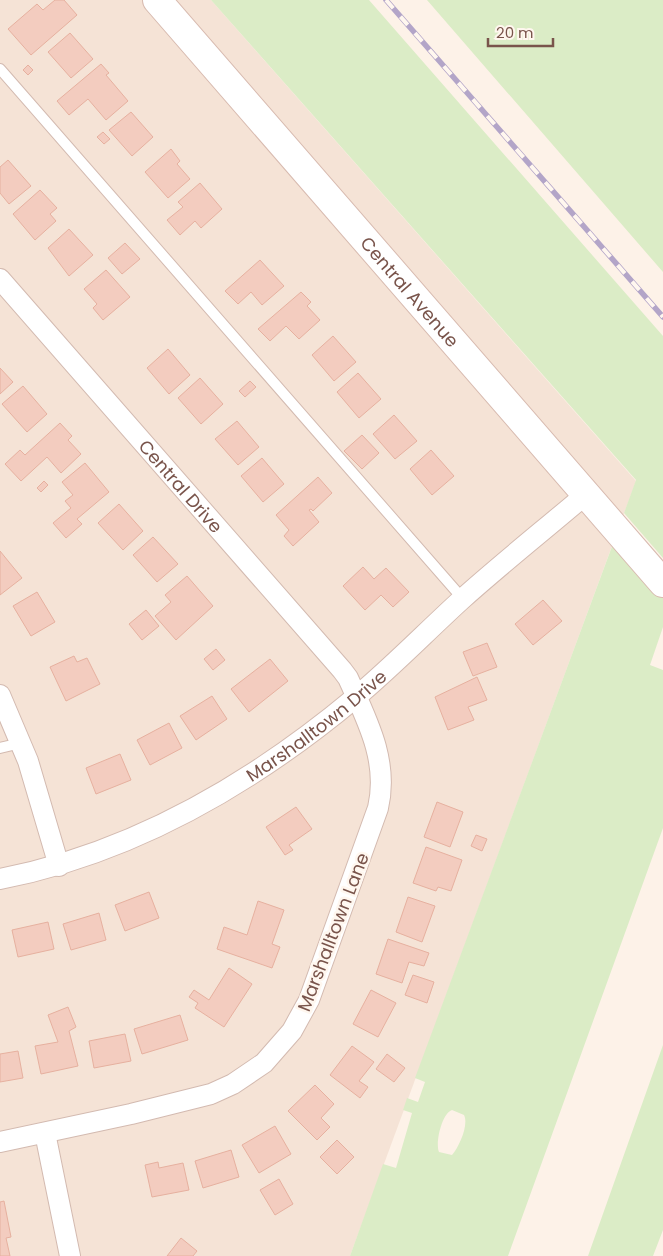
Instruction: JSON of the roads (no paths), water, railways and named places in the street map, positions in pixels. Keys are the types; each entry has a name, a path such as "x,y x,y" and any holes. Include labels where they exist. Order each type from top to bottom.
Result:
{"main road":[{"name":"Central Avenue","path":"157,0 663,583"}],"street":[{"name":"Central Drive","path":"0,279 342,670 356,697"},
{"name":"Marshalltown Drive","path":"0,879 59,866 143,833 210,800 282,754 356,697 463,599 585,495"},
{"path":"0,695 21,743 59,866"},
{"name":"Marshalltown Lane","path":"0,1142 131,1114 211,1094 251,1073 272,1054 292,1031 306,1008 320,973 381,797 382,770 379,752 356,697"},
{"path":"45,1133 70,1256"}],"lane":[{"path":"0,69 463,599"},
{"path":"0,748 21,743"}],"railway":[{"path":"386,0 663,317"}]}
